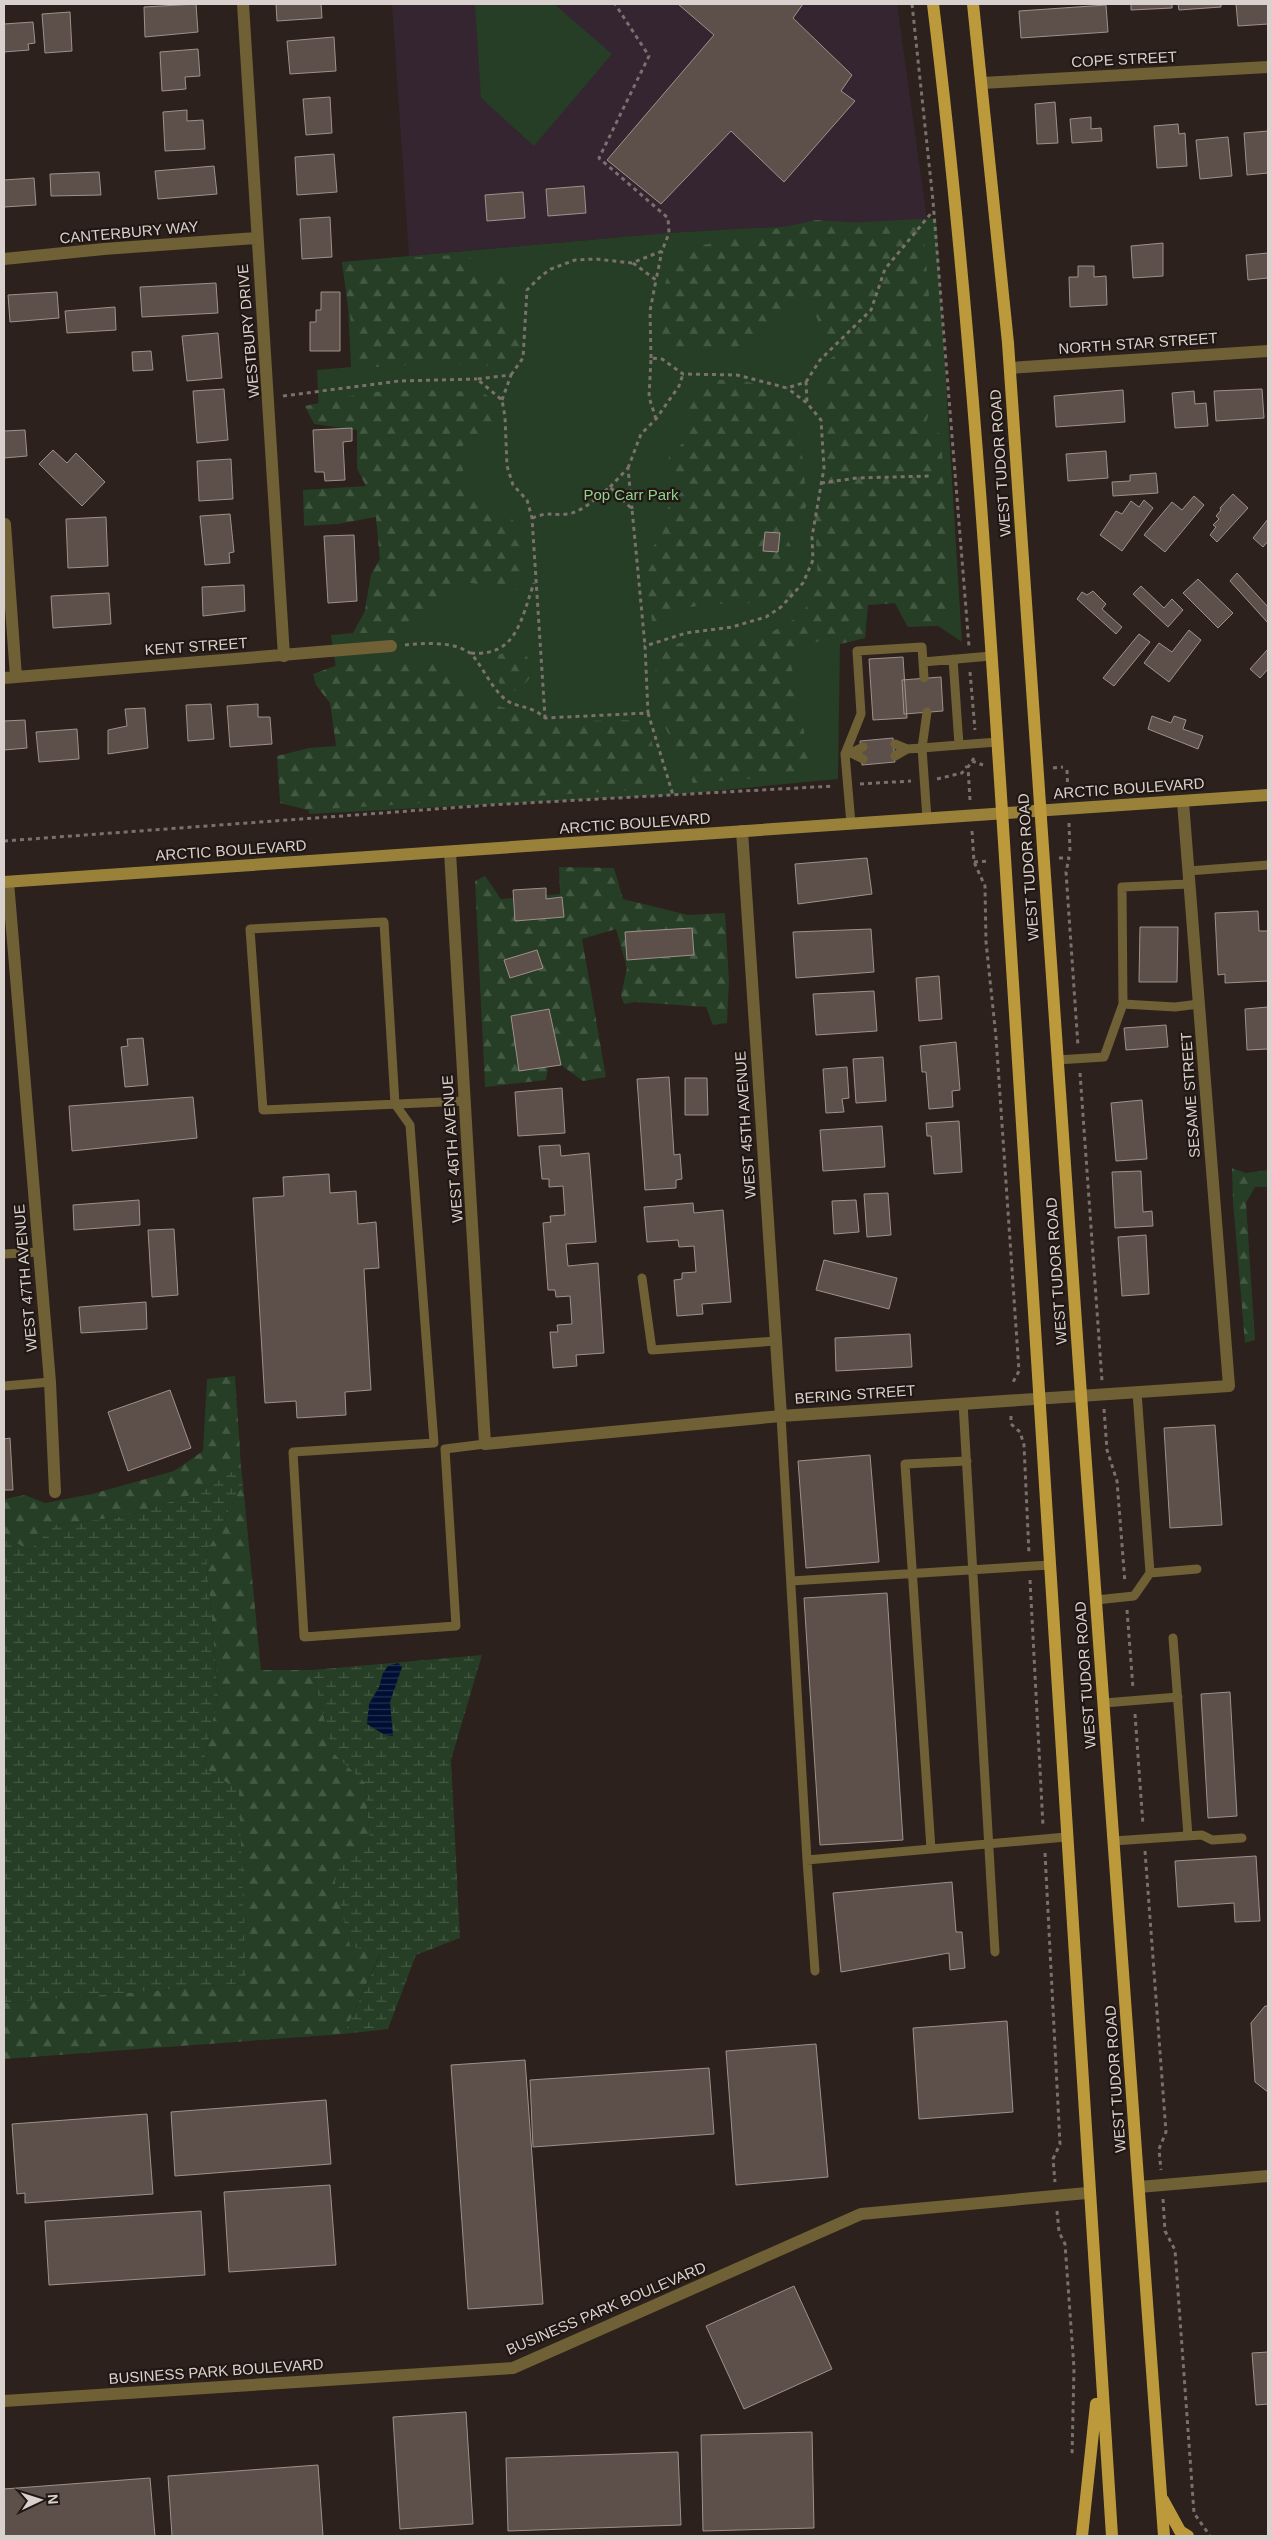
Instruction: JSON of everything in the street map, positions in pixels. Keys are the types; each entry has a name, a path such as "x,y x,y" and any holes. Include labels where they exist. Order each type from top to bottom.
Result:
{"main road":[{"name":"WEST TUDOR ROAD","path":"933,4 944,88 965,316 991,656 1040,1398 1087,2193 1112,2536"},
{"name":"WEST TUDOR ROAD","path":"972,4 982,83 1010,368 1057,1060 1164,2536"},
{"name":"ARCTIC BOULEVARD","path":"6,882 1268,795"},
{"path":"1082,2536 1094,2436 1099,2357"},
{"path":"1161,2496 1180,2531 1188,2536"}],"street":[{"name":"WESTBURY DRIVE","path":"243,4 256,238 270,398 284,656"},
{"name":"COPE STREET","path":"982,83 1268,66"},
{"name":"CANTERBURY WAY","path":"4,259 104,249 256,238"},
{"name":"NORTH STAR STREET","path":"1010,368 1268,351"},
{"path":"5,524 10,677"},
{"name":"KENT STREET","path":"10,677 391,646"},
{"name":"SESAME STREET","path":"1183,802 1229,1386"},
{"name":"WEST 45TH AVENUE","path":"742,831 781,1416"},
{"name":"WEST 46TH AVENUE","path":"450,852 485,1444"},
{"name":"WEST 47TH AVENUE","path":"6,882 50,1382 55,1492"},
{"name":"BERING STREET","path":"485,1444 781,1416 1229,1386"},
{"path":"1139,2187 1268,2176"},
{"name":"BUSINESS PARK BOULEVARD","path":"4,2401 513,2368 861,2214 1087,2193"}],"lane":[{"path":"851,824 847,785 848,754 861,714 857,651 922,647 924,678"},
{"path":"923,662 991,656"},
{"path":"953,659 959,745"},
{"path":"927,712 922,748 927,819"},
{"path":"895,744 907,749 997,742"},
{"path":"848,754 863,747"},
{"path":"895,756 907,749"},
{"path":"848,754 863,759"},
{"path":"1188,871 1268,865"},
{"path":"1057,1060 1104,1057 1123,1004 1122,887 1189,884"},
{"path":"434,1443 410,1125 395,1104 384,922 250,929 263,1110 395,1104 465,1101"},
{"path":"1123,1004 1175,1007 1199,1004"},
{"path":"4,1254 39,1252"},
{"path":"642,1278 652,1350 776,1340"},
{"path":"4,1386 50,1382"},
{"path":"1096,1600 1134,1596 1150,1573 1137,1392"},
{"path":"963,1403 995,1952"},
{"path":"781,1416 815,1972"},
{"path":"444,1449 456,1626 304,1638 293,1452 434,1443 444,1449 485,1444"},
{"path":"931,1849 905,1464 967,1461"},
{"path":"790,1581 972,1568 1050,1565"},
{"path":"1150,1573 1197,1569"},
{"path":"1173,1638 1188,1836"},
{"path":"1104,1703 1178,1697"},
{"path":"1114,1840 1202,1835 1212,1840 1242,1838"},
{"path":"807,1860 1066,1837"}],"path":[{"path":"615,4 649,56 599,158 668,218 669,233 662,252 650,311 651,358 649,397 656,419"},
{"path":"4,841 490,805 924,780 962,773 976,755 976,744 933,211 912,4"},
{"path":"807,403 806,382 820,360 871,310 885,269 933,211"},
{"path":"545,718 532,518 527,500 513,485 507,466 505,417 502,400 511,376 524,358 527,290 551,269 575,260 596,259 632,263 662,252"},
{"path":"632,263 656,280"},
{"path":"645,646 686,633 707,632 749,623 766,617 781,607 803,583 813,560 812,537 824,468 821,420 807,403 786,388 736,375 683,374 662,359 651,358"},
{"path":"532,518 546,512 567,514 580,510 610,487 628,468 642,434 656,419 679,386 683,374"},
{"path":"270,398 398,381 478,379 511,376"},
{"path":"478,379 502,400"},
{"path":"786,388 806,382"},
{"path":"628,468 645,646 648,713 673,795"},
{"path":"821,483 857,478 932,476"},
{"path":"610,487 632,508"},
{"path":"391,646 443,644 470,653 484,654 498,651 513,638 535,581"},
{"path":"470,653 494,688 506,700 537,711 545,718 648,713"},
{"path":"1069,858 1066,872 1107,1450 1117,1481 1166,2132 1159,2148"},
{"path":"974,862 985,886 986,942 996,1037 1019,1371 1013,1382 1011,1424 1020,1432 1024,1445 1060,2144 1053,2159 1054,2167"},
{"path":"1164,2210 1166,2231 1175,2250 1194,2513 1212,2536"},
{"path":"1058,2228 1065,2244 1074,2368 1072,2465"}],"shaded area":[{"path":"392,4 897,4 927,219 669,233 409,256"}],"green space":[{"path":"475,4 554,4 612,54 534,146 481,98"},
{"name":"Pop Carr Park","path":"936,218 962,642 938,626 908,627 895,603 867,605 865,638 840,644 838,779 673,795 309,814 304,760 340,750 338,683 331,635 353,633 364,615 371,575 380,559 376,517 341,520 366,492 361,415 319,416 317,370 351,367 348,308 342,262 667,233"},
{"path":"816,220 923,227 937,387 924,429 941,434 951,623 908,627 895,603 868,605 865,638 840,644 827,638 789,653 812,774 693,783 659,715 654,649 705,637 726,637 756,641 800,616 818,589 815,514 826,498 824,445 828,360 845,349 826,339 807,296 780,313 751,349 663,348 658,305 676,251"},
{"path":"469,254 476,274 504,269 510,277 509,325 520,343 520,358 512,366 427,364 358,368 342,262"},
{"path":"735,379 768,388 783,395 797,405 807,505 788,541 803,568 793,602 710,604 678,609 664,623 652,621 643,557 661,538 667,509 684,489 665,474 669,456 685,441 690,426 686,401 692,388 705,381"},
{"path":"424,390 481,392 496,401 500,424 479,442 463,445 463,480 487,509 510,517 524,534 522,591 458,581 407,633 353,633 365,611 371,575 380,559 376,517 338,524 304,526 303,490 366,486 357,469 357,430 314,424 305,406 368,392"},
{"path":"521,646 532,666 529,679 518,691 500,687 497,670 498,655"},
{"path":"439,660 492,704 522,713 545,727 577,721 646,720 661,777 635,790 308,810 280,803 277,756 309,748 336,746 330,703 316,685 313,674 346,662"},
{"path":"559,867 614,868 623,899 688,915 725,913 729,981 727,1023 713,1025 706,1007 635,1002 624,1004 621,995 627,968 616,929 582,939 606,1077 583,1081 561,1065 548,1067 546,1080 485,1087 475,881 485,876 501,899 560,894"},
{"path":"1232,1168 1246,1173 1268,1170 1268,1187 1255,1187 1246,1203 1255,1340 1245,1343 1233,1202"},
{"path":"235,1376 241,1466 200,1492 127,1516 55,1525 29,1551 4,1535 4,1499 25,1495 45,1503 92,1494 174,1471 203,1451 207,1379"},
{"path":"241,1466 243,1484 206,1553 218,1696 203,1766 239,1791 246,1983 4,2003 4,1535 29,1551 55,1525 127,1516 200,1492"},
{"path":"243,1484 261,1670 312,1670 333,1752 365,1782 370,1843 350,1945 380,1954 344,2034 4,2059 4,2003 246,1983 203,1766 218,1696 206,1553"},
{"path":"482,1655 451,1760 460,1938 416,1955 388,2029 344,2034 380,1955 350,1946 333,1873 370,1843 365,1783 333,1753 312,1670"}],"water":[{"path":"398,1663 402,1667 390,1702 393,1736 385,1735 367,1724 369,1704 379,1687 383,1673 388,1666"}],"building":[{"path":"196,4 198,32 145,37 144,7"},
{"path":"276,4 321,4 322,18 277,21"},
{"path":"678,4 803,4 793,18 852,75 841,91 855,101 784,182 731,131 661,204 607,160 714,35"},
{"path":"1131,4 1172,4 1172,8 1131,10"},
{"path":"1178,4 1221,4 1221,7 1179,10"},
{"path":"1236,4 1268,4 1268,24 1238,26"},
{"path":"1106,5 1108,32 1021,38 1019,11"},
{"path":"70,12 72,51 45,53 42,14"},
{"path":"33,22 35,43 28,44 29,50 4,52 4,24"},
{"path":"334,37 336,71 290,74 287,41"},
{"path":"198,49 200,76 185,77 186,89 162,91 160,52"},
{"path":"330,97 332,133 306,135 303,99"},
{"path":"1055,102 1058,143 1037,144 1035,104"},
{"path":"187,110 187,121 203,120 205,149 165,151 163,112"},
{"path":"1091,117 1091,129 1101,128 1102,141 1072,143 1070,119"},
{"path":"1178,124 1179,134 1185,133 1187,166 1157,168 1154,126"},
{"path":"1268,131 1268,173 1247,175 1244,133"},
{"path":"1228,137 1232,176 1200,179 1196,140"},
{"path":"334,154 337,192 297,195 295,157"},
{"path":"214,166 217,194 158,199 155,171"},
{"path":"99,172 101,195 51,196 50,174"},
{"path":"34,178 36,205 4,207 4,180"},
{"path":"584,186 586,213 548,216 546,189"},
{"path":"523,192 525,218 487,221 485,195"},
{"path":"330,217 332,257 302,259 300,219"},
{"path":"1163,243 1163,276 1133,278 1131,246"},
{"path":"1268,253 1268,278 1248,280 1246,255"},
{"path":"1078,266 1094,266 1094,277 1106,276 1107,305 1070,307 1069,277 1078,277"},
{"path":"216,283 218,313 142,317 140,287"},
{"path":"57,292 59,318 10,322 8,295"},
{"path":"321,292 340,292 340,351 310,351 310,322 316,322 316,310 321,310"},
{"path":"115,307 116,330 67,333 65,311"},
{"path":"218,333 222,378 187,381 182,336"},
{"path":"151,351 153,370 133,371 132,352"},
{"path":"224,389 228,440 197,443 193,391"},
{"path":"1262,389 1264,418 1216,421 1214,391"},
{"path":"1123,390 1125,422 1056,427 1054,396"},
{"path":"1194,391 1195,404 1206,403 1208,426 1175,428 1172,393"},
{"path":"352,428 352,441 343,442 345,480 325,481 324,472 315,472 313,430"},
{"path":"25,430 27,456 4,458 4,431"},
{"path":"53,450 67,463 76,453 105,482 82,506 39,464"},
{"path":"1106,451 1108,478 1068,481 1066,454"},
{"path":"231,459 233,499 199,501 197,461"},
{"path":"1156,473 1158,493 1113,496 1112,482 1130,481 1130,475"},
{"path":"1233,494 1248,508 1217,542 1210,535 1216,527 1213,525 1219,519 1216,516 1221,510 1220,508"},
{"path":"1194,496 1204,505 1165,552 1144,535 1172,502 1182,510"},
{"path":"1144,500 1153,508 1122,551 1100,535 1116,511 1122,514 1131,501 1139,507"},
{"path":"230,514 234,552 229,553 230,563 205,565 200,516"},
{"path":"106,517 108,566 68,568 66,519"},
{"path":"1268,519 1268,541 1263,547 1253,538"},
{"path":"765,532 780,533 778,552 763,551"},
{"path":"354,535 357,601 328,603 324,536"},
{"path":"1237,573 1268,607 1268,623 1230,581"},
{"path":"1198,579 1233,613 1218,628 1183,593"},
{"path":"244,585 245,611 203,616 202,587"},
{"path":"1141,586 1164,608 1172,599 1183,610 1168,627 1133,594"},
{"path":"1093,591 1106,604 1102,609 1122,627 1116,634 1077,599 1082,592 1087,595"},
{"path":"109,593 111,624 53,628 51,596"},
{"path":"1189,630 1201,640 1169,682 1144,663 1159,643 1172,652"},
{"path":"1139,634 1150,642 1114,686 1103,678"},
{"path":"1268,649 1268,669 1260,678 1250,669"},
{"path":"903,657 907,718 873,720 869,659"},
{"path":"941,677 943,711 904,714 902,680"},
{"path":"211,704 214,739 188,741 186,705"},
{"path":"258,704 258,717 270,717 272,744 230,747 227,706"},
{"path":"145,708 148,748 108,754 108,730 127,726 125,709"},
{"path":"1152,716 1171,723 1174,716 1186,720 1183,729 1203,736 1198,749 1148,729"},
{"path":"25,720 27,748 4,750 4,721"},
{"path":"77,729 79,759 39,762 36,732"},
{"path":"893,738 895,762 862,765 860,741"},
{"path":"867,858 872,894 798,904 795,864"},
{"path":"546,888 546,899 562,897 564,917 515,921 513,890"},
{"path":"1258,911 1259,931 1268,931 1268,981 1225,983 1225,974 1218,975 1215,913"},
{"path":"1140,927 1178,927 1177,982 1139,982"},
{"path":"692,928 694,955 627,960 625,932"},
{"path":"871,929 874,972 796,978 793,932"},
{"path":"537,950 543,968 510,978 504,960"},
{"path":"939,976 942,1019 919,1021 916,978"},
{"path":"874,991 877,1031 816,1035 813,994"},
{"path":"1268,1007 1268,1049 1247,1050 1245,1009"},
{"path":"549,1009 561,1065 519,1071 511,1016"},
{"path":"1166,1025 1168,1047 1126,1050 1124,1028"},
{"path":"143,1038 148,1085 125,1087 121,1047 128,1046 127,1039"},
{"path":"956,1042 960,1090 952,1091 953,1107 929,1109 926,1072 922,1072 920,1046"},
{"path":"883,1057 886,1101 856,1103 853,1059"},
{"path":"847,1067 849,1098 842,1099 844,1112 826,1113 823,1069"},
{"path":"669,1077 674,1155 680,1154 682,1179 676,1180 676,1188 645,1190 637,1079"},
{"path":"685,1078 707,1078 708,1115 685,1115"},
{"path":"562,1088 565,1133 518,1136 515,1092"},
{"path":"193,1097 197,1138 72,1151 69,1106"},
{"path":"1142,1100 1147,1159 1116,1161 1111,1103"},
{"path":"959,1121 962,1172 934,1174 931,1136 927,1136 926,1123"},
{"path":"882,1126 885,1167 823,1171 820,1130"},
{"path":"560,1145 561,1156 589,1153 596,1242 566,1244 568,1266 598,1263 604,1353 576,1355 577,1366 553,1368 550,1332 558,1332 557,1325 572,1324 570,1296 556,1297 555,1290 548,1290 543,1223 551,1222 550,1216 565,1215 563,1186 549,1187 549,1179 542,1179 539,1146"},
{"path":"1141,1171 1143,1212 1152,1211 1153,1226 1115,1228 1112,1172"},
{"path":"329,1174 330,1193 356,1191 358,1224 376,1222 379,1268 364,1269 371,1390 345,1392 346,1415 297,1418 296,1401 265,1403 253,1198 284,1196 283,1177"},
{"path":"888,1193 891,1235 867,1237 864,1194"},
{"path":"139,1200 140,1225 74,1230 73,1205"},
{"path":"856,1200 859,1232 834,1234 832,1201"},
{"path":"693,1203 694,1213 723,1210 731,1302 702,1304 703,1314 677,1316 674,1280 682,1279 682,1273 696,1272 694,1246 679,1247 678,1240 647,1242 644,1207"},
{"path":"174,1229 178,1295 152,1297 148,1230"},
{"path":"1146,1235 1149,1294 1122,1296 1118,1237"},
{"path":"824,1260 897,1278 889,1309 816,1290"},
{"path":"146,1302 147,1329 81,1333 79,1307"},
{"path":"910,1334 912,1367 836,1371 835,1338"},
{"path":"170,1390 191,1448 128,1471 108,1412"},
{"path":"1215,1425 1222,1525 1170,1528 1164,1428"},
{"path":"10,1438 13,1490 4,1490 4,1439"},
{"path":"870,1455 879,1562 806,1568 798,1461"},
{"path":"887,1593 903,1840 820,1845 804,1598"},
{"path":"1230,1692 1237,1816 1208,1818 1201,1694"},
{"path":"1256,1856 1260,1921 1235,1922 1234,1903 1178,1907 1175,1861"},
{"path":"952,1882 956,1932 962,1932 965,1968 950,1970 949,1953 841,1972 833,1893"},
{"path":"1265,2006 1268,2006 1268,2092 1255,2082 1251,2023"},
{"path":"1007,2021 1013,2112 919,2119 913,2028"},
{"path":"816,2044 828,2177 736,2185 726,2051"},
{"path":"525,2060 543,2304 468,2309 451,2065"},
{"path":"709,2068 714,2134 533,2147 530,2080"},
{"path":"326,2100 331,2164 175,2176 171,2112"},
{"path":"147,2114 153,2194 25,2203 25,2193 17,2194 12,2124"},
{"path":"330,2185 336,2265 229,2272 224,2192"},
{"path":"201,2211 205,2275 49,2285 45,2221"},
{"path":"794,2286 832,2369 744,2409 706,2326"},
{"path":"1268,2352 1268,2404 1256,2405 1252,2353"},
{"path":"466,2412 473,2524 400,2529 393,2417"},
{"path":"812,2432 814,2528 703,2531 701,2435"},
{"path":"678,2452 681,2525 508,2531 506,2458"},
{"path":"318,2465 323,2536 172,2536 168,2476"},
{"path":"150,2478 155,2536 4,2536 4,2489"}]}
